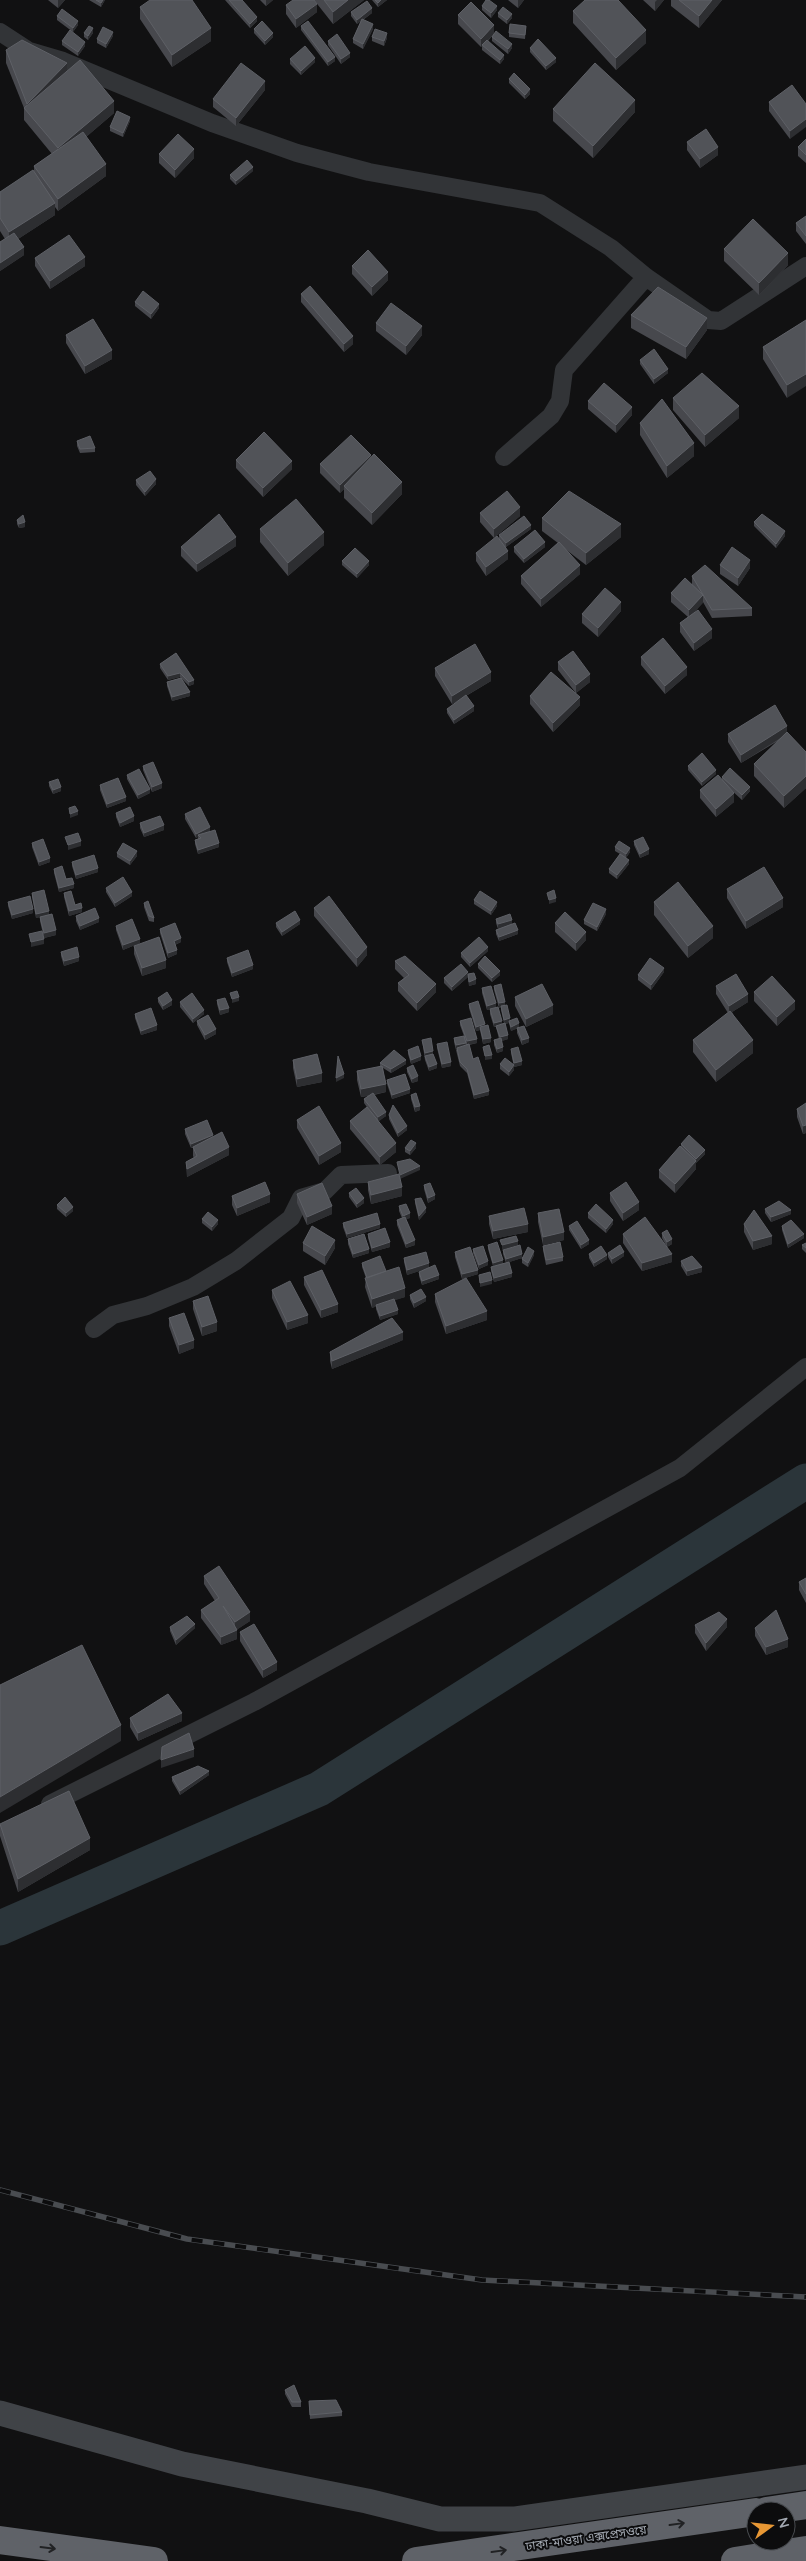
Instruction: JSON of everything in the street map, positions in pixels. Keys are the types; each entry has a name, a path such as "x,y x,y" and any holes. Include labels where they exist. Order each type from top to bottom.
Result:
{"highway":[{"name":"ঢাকা-মাওয়া এক্সপ্রেসওয়ে","path":"416,2561 746,2513"},
{"path":"0,2540 154,2561"},
{"path":"735,2561 806,2550"}],"street":[{"path":"0,32 29,51 63,61 212,123 297,153 369,172 540,203 610,248 646,277 708,320 721,321 806,266"},
{"path":"504,457 551,416 560,400 564,370 646,277"},
{"path":"94,1328 113,1315 147,1306 194,1287 236,1262 291,1218 301,1198 324,1190 341,1175 388,1173"},
{"path":"35,1811 254,1702 680,1468 806,1367"},
{"path":"0,2414 182,2464 368,2501 440,2519 514,2519 806,2477"}],"building":[{"path":"150,0 192,0 211,28 172,55 140,7"},
{"path":"229,0 242,0 257,17 250,24"},
{"path":"293,0 314,0 317,4 296,19 286,5"},
{"path":"324,0 348,0 333,12"},
{"path":"486,0 497,6 491,13 482,6"},
{"path":"585,0 618,0 646,30 616,58 573,11"},
{"path":"679,0 712,0 699,16"},
{"path":"367,1 372,8 357,20 351,12"},
{"path":"471,2 494,25 481,39 458,15"},
{"path":"503,7 512,14 507,20 498,13"},
{"path":"62,9 78,21 73,28 57,16"},
{"path":"362,19 373,24 363,44 353,39"},
{"path":"262,21 273,33 265,41 254,29"},
{"path":"308,21 335,57 328,62 301,26"},
{"path":"510,24 526,26 525,35 509,33"},
{"path":"89,26 93,28 88,36 84,33"},
{"path":"103,27 113,32 106,44 97,39"},
{"path":"375,29 387,33 384,41 372,37"},
{"path":"70,30 85,42 78,52 62,41"},
{"path":"496,31 512,44 508,49 492,37"},
{"path":"337,34 350,53 341,59 328,41"},
{"path":"538,39 556,58 546,66 530,48"},
{"path":"22,40 67,63 27,104 6,50"},
{"path":"487,40 504,55 500,60 482,45"},
{"path":"305,46 315,58 301,71 290,59"},
{"path":"80,60 114,101 58,148 24,108"},
{"path":"241,63 265,81 236,118 213,99"},
{"path":"595,63 635,100 593,146 553,109"},
{"path":"514,73 530,89 525,95 509,79"},
{"path":"792,85 806,104 806,119 790,131 769,102"},
{"path":"117,111 130,117 123,133 110,127"},
{"path":"706,129 718,147 700,159 687,142"},
{"path":"83,132 106,164 58,199 34,166"},
{"path":"178,134 194,149 175,170 159,154"},
{"path":"806,139 806,155 798,147"},
{"path":"247,160 253,167 236,181 230,175"},
{"path":"33,170 55,203 9,232 0,218 0,192"},
{"path":"806,216 806,236 796,223"},
{"path":"753,219 788,253 759,283 724,249"},
{"path":"14,233 24,247 0,263 0,242"},
{"path":"69,235 85,257 50,281 35,258"},
{"path":"368,250 388,272 372,287 352,266"},
{"path":"310,286 353,336 344,344 301,294"},
{"path":"658,287 707,318 686,347 631,315"},
{"path":"143,291 159,304 151,314 135,302"},
{"path":"391,303 422,326 406,346 376,323"},
{"path":"93,319 112,350 85,366 66,335"},
{"path":"806,320 806,374 787,385 763,347"},
{"path":"654,349 668,369 654,379 640,360"},
{"path":"702,373 739,406 705,435 673,398"},
{"path":"604,383 632,407 616,425 588,401"},
{"path":"662,399 694,443 667,466 640,423"},
{"path":"264,432 292,461 263,488 236,460"},
{"path":"351,435 371,455 340,485 320,464"},
{"path":"90,436 95,448 80,449 77,441"},
{"path":"374,454 402,482 372,513 344,486"},
{"path":"150,471 156,479 145,492 136,480"},
{"path":"507,491 520,507 494,529 480,513"},
{"path":"569,491 621,524 586,553 542,518"},
{"path":"296,499 324,532 288,563 260,529"},
{"path":"219,514 236,537 197,564 181,547"},
{"path":"762,514 785,531 776,544 754,522"},
{"path":"23,515 25,522 19,524 17,520"},
{"path":"524,516 531,525 506,543 499,535"},
{"path":"535,530 545,542 524,559 514,547"},
{"path":"497,536 508,551 486,567 476,553"},
{"path":"559,542 580,565 541,599 521,576"},
{"path":"732,547 750,560 738,578 720,565"},
{"path":"355,548 369,561 357,574 342,561"},
{"path":"705,565 752,608 712,610 692,576"},
{"path":"685,578 703,595 689,610 671,593"},
{"path":"605,588 621,602 598,628 582,614"},
{"path":"698,610 712,629 694,643 680,623"},
{"path":"663,638 687,667 665,686 641,657"},
{"path":"475,644 491,672 452,696 435,668"},
{"path":"573,651 590,674 576,685 558,662"},
{"path":"176,653 194,680 189,682 180,673 168,676 160,664"},
{"path":"551,672 580,697 553,723 530,696"},
{"path":"181,678 190,692 172,697 167,682"},
{"path":"466,695 474,706 454,720 447,709"},
{"path":"775,705 787,726 741,755 728,734"},
{"path":"787,732 806,752 806,776 784,796 754,764"},
{"path":"702,753 716,770 702,782 688,766"},
{"path":"153,762 162,783 152,787 143,766"},
{"path":"730,768 750,787 742,795 722,777"},
{"path":"139,769 150,789 138,795 127,775"},
{"path":"718,775 734,793 716,809 700,790"},
{"path":"118,778 126,797 107,804 100,785"},
{"path":"58,779 61,787 53,790 49,782"},
{"path":"75,806 78,811 70,814 69,808"},
{"path":"130,807 134,816 120,823 116,813"},
{"path":"200,807 210,827 196,834 185,814"},
{"path":"160,816 164,825 144,833 140,823"},
{"path":"215,830 219,843 198,850 195,840 201,838 198,835"},
{"path":"78,833 81,841 68,845 65,837"},
{"path":"643,837 649,849 640,854 634,841"},
{"path":"43,839 50,858 39,862 32,843"},
{"path":"619,841 630,848 626,854 615,847"},
{"path":"123,843 137,851 130,861 117,853"},
{"path":"620,854 629,860 617,875 609,869"},
{"path":"94,855 98,868 76,875 72,862"},
{"path":"62,866 66,879 72,878 74,884 59,888 54,869"},
{"path":"764,867 783,898 746,921 727,889"},
{"path":"123,877 132,892 115,903 106,888"},
{"path":"678,882 713,926 688,946 654,902"},
{"path":"44,890 49,911 36,914 32,893"},
{"path":"554,890 556,898 549,900 547,893"},
{"path":"71,891 75,905 81,903 82,908 69,911 64,893"},
{"path":"480,891 497,902 491,911 474,900"},
{"path":"30,896 33,909 12,915 8,902"},
{"path":"329,896 367,947 357,958 314,908"},
{"path":"148,901 154,918 149,916 144,903"},
{"path":"593,903 606,909 597,927 584,920"},
{"path":"95,908 99,918 80,926 76,916"},
{"path":"295,911 300,920 282,932 276,923"},
{"path":"565,912 586,932 576,943 555,923"},
{"path":"52,914 56,930 44,933 40,917"},
{"path":"510,914 512,920 498,924 496,919"},
{"path":"132,919 140,939 123,945 116,926"},
{"path":"175,923 181,938 174,941 177,950 168,953 160,929"},
{"path":"515,923 518,930 499,937 496,930"},
{"path":"42,931 44,939 31,942 29,934"},
{"path":"159,937 166,960 142,968 134,946"},
{"path":"479,937 488,947 470,963 461,953"},
{"path":"77,947 79,957 64,961 61,952"},
{"path":"248,950 253,965 232,973 227,958"},
{"path":"405,956 436,984 417,1003 398,983 409,975 395,961"},
{"path":"485,956 500,971 492,978 478,964"},
{"path":"650,958 664,968 651,985 638,975"},
{"path":"461,964 468,972 452,987 444,978"},
{"path":"474,973 476,979 469,982 468,974"},
{"path":"736,974 748,994 729,1006 716,986"},
{"path":"772,976 795,1001 777,1017 754,992"},
{"path":"501,984 505,1002 499,1003 494,986"},
{"path":"542,984 553,1005 526,1019 515,997"},
{"path":"491,986 496,1003 487,1006 482,988"},
{"path":"237,991 239,997 232,999 230,993"},
{"path":"167,992 172,1000 163,1006 158,998"},
{"path":"192,993 204,1010 193,1019 180,1002"},
{"path":"225,998 229,1008 220,1010 217,1000"},
{"path":"478,1001 485,1024 476,1027 469,1004"},
{"path":"507,1005 510,1018 504,1020 501,1006"},
{"path":"498,1007 502,1021 494,1023 490,1009"},
{"path":"151,1008 157,1025 141,1031 135,1014"},
{"path":"730,1011 753,1040 716,1070 693,1040"},
{"path":"208,1015 216,1029 205,1035 197,1021"},
{"path":"471,1018 477,1039 467,1041 460,1021"},
{"path":"517,1018 519,1023 511,1027 509,1021"},
{"path":"505,1023 508,1035 500,1037 496,1026"},
{"path":"488,1025 491,1038 483,1039 480,1027"},
{"path":"524,1026 529,1038 522,1040 517,1028"},
{"path":"464,1036 466,1043 456,1045 454,1038"},
{"path":"431,1038 433,1051 425,1053 422,1040"},
{"path":"501,1038 503,1047 497,1049 494,1040"},
{"path":"447,1042 451,1062 442,1064 437,1044"},
{"path":"469,1044 473,1059 478,1057 489,1091 474,1095 467,1069 460,1062 457,1048"},
{"path":"489,1045 492,1055 485,1056 483,1047"},
{"path":"418,1046 421,1056 411,1060 408,1050"},
{"path":"518,1047 522,1061 514,1063 511,1049"},
{"path":"394,1050 406,1060 391,1069 380,1063"},
{"path":"317,1054 322,1073 297,1079 293,1060"},
{"path":"433,1054 437,1064 429,1067 425,1056"},
{"path":"338,1056 344,1074 336,1078"},
{"path":"505,1058 514,1065 509,1072 500,1064"},
{"path":"413,1065 418,1076 412,1079 407,1068"},
{"path":"382,1066 386,1084 361,1089 357,1071"},
{"path":"405,1074 410,1089 392,1095 387,1080"},
{"path":"373,1093 386,1112 378,1117 364,1099"},
{"path":"416,1093 420,1106 415,1107 411,1095"},
{"path":"806,1103 806,1125 803,1126 797,1109"},
{"path":"393,1105 407,1126 398,1133 389,1115"},
{"path":"319,1106 341,1143 319,1156 297,1120"},
{"path":"367,1107 396,1143 380,1157 350,1121"},
{"path":"207,1120 213,1135 191,1144 185,1129"},
{"path":"222,1132 229,1147 187,1169 186,1162 197,1156 193,1147"},
{"path":"689,1135 705,1150 696,1159 681,1144"},
{"path":"411,1140 416,1143 410,1151 405,1148"},
{"path":"680,1146 696,1161 675,1184 659,1170"},
{"path":"410,1159 420,1166 400,1175 397,1162"},
{"path":"399,1174 402,1187 371,1195 368,1182"},
{"path":"265,1182 270,1194 237,1208 232,1196"},
{"path":"626,1182 639,1202 623,1213 610,1193"},
{"path":"322,1183 332,1206 307,1217 297,1194"},
{"path":"430,1183 435,1195 428,1198 424,1185"},
{"path":"356,1188 364,1198 357,1204 349,1193"},
{"path":"65,1197 73,1207 66,1213 57,1205"},
{"path":"421,1198 426,1208 419,1216 415,1199"},
{"path":"779,1201 791,1210 771,1217 765,1209"},
{"path":"406,1204 410,1213 403,1216 399,1206"},
{"path":"596,1204 613,1220 606,1229 588,1213"},
{"path":"524,1208 528,1224 493,1231 489,1216"},
{"path":"559,1209 564,1232 543,1237 538,1213"},
{"path":"754,1210 772,1236 753,1241 744,1224"},
{"path":"208,1212 218,1220 212,1227 202,1219"},
{"path":"377,1213 380,1224 347,1234 343,1223"},
{"path":"405,1217 415,1240 406,1244 397,1220"},
{"path":"645,1217 672,1254 642,1263 623,1234"},
{"path":"791,1220 804,1234 788,1244 782,1226"},
{"path":"577,1221 589,1240 581,1245 569,1226"},
{"path":"312,1226 335,1240 325,1256 303,1243"},
{"path":"385,1228 390,1242 372,1248 368,1234"},
{"path":"667,1230 672,1239 667,1242 662,1233"},
{"path":"364,1234 369,1249 353,1254 348,1239"},
{"path":"516,1236 518,1241 502,1245 500,1240"},
{"path":"497,1242 503,1260 493,1263 488,1245"},
{"path":"560,1242 563,1257 546,1260 543,1246"},
{"path":"520,1245 522,1254 506,1259 503,1250"},
{"path":"620,1245 624,1252 612,1259 608,1253"},
{"path":"483,1246 488,1261 479,1265 473,1249"},
{"path":"601,1246 607,1255 594,1263 589,1254"},
{"path":"470,1247 478,1270 462,1274 455,1252"},
{"path":"528,1247 534,1251 528,1263 522,1259"},
{"path":"426,1252 429,1263 407,1270 404,1258"},
{"path":"380,1256 386,1271 367,1278 362,1263"},
{"path":"692,1256 702,1267 687,1271 681,1261"},
{"path":"509,1262 512,1273 494,1278 491,1267"},
{"path":"435,1265 439,1275 422,1281 419,1272"},
{"path":"399,1267 405,1288 372,1299 365,1278"},
{"path":"322,1270 338,1304 321,1310 304,1277"},
{"path":"490,1272 492,1280 480,1283 479,1275"},
{"path":"466,1278 487,1311 446,1326 435,1294"},
{"path":"290,1281 308,1315 287,1322 272,1290"},
{"path":"421,1289 426,1297 414,1303 410,1295"},
{"path":"208,1296 217,1322 202,1327 193,1301"},
{"path":"394,1299 398,1310 380,1316 376,1305"},
{"path":"184,1313 194,1340 179,1345 169,1318"},
{"path":"392,1318 403,1332 332,1361 330,1352"},
{"path":"219,1566 250,1612 235,1622 223,1606 237,1630 221,1637 201,1610 219,1598 204,1576"},
{"path":"806,1578 806,1594 799,1582"},
{"path":"776,1610 788,1639 766,1647 755,1628"},
{"path":"719,1612 727,1619 706,1643 695,1625"},
{"path":"187,1616 195,1624 176,1640 170,1627"},
{"path":"254,1624 277,1662 263,1670 240,1632"},
{"path":"82,1645 121,1725 0,1797 0,1685"},
{"path":"168,1694 182,1713 138,1733 130,1718"},
{"path":"189,1733 194,1749 161,1760 162,1747"},
{"path":"198,1766 209,1771 180,1791 172,1777"},
{"path":"69,1791 90,1838 18,1879 0,1824"},
{"path":"294,2385 301,2402 292,2402 285,2390"},
{"path":"336,2400 342,2412 310,2415 309,2401"}],"waterway":[{"path":"0,1928 319,1789 806,1481"}],"railway":[{"path":"0,2190 187,2239 482,2280 806,2297"}]}
